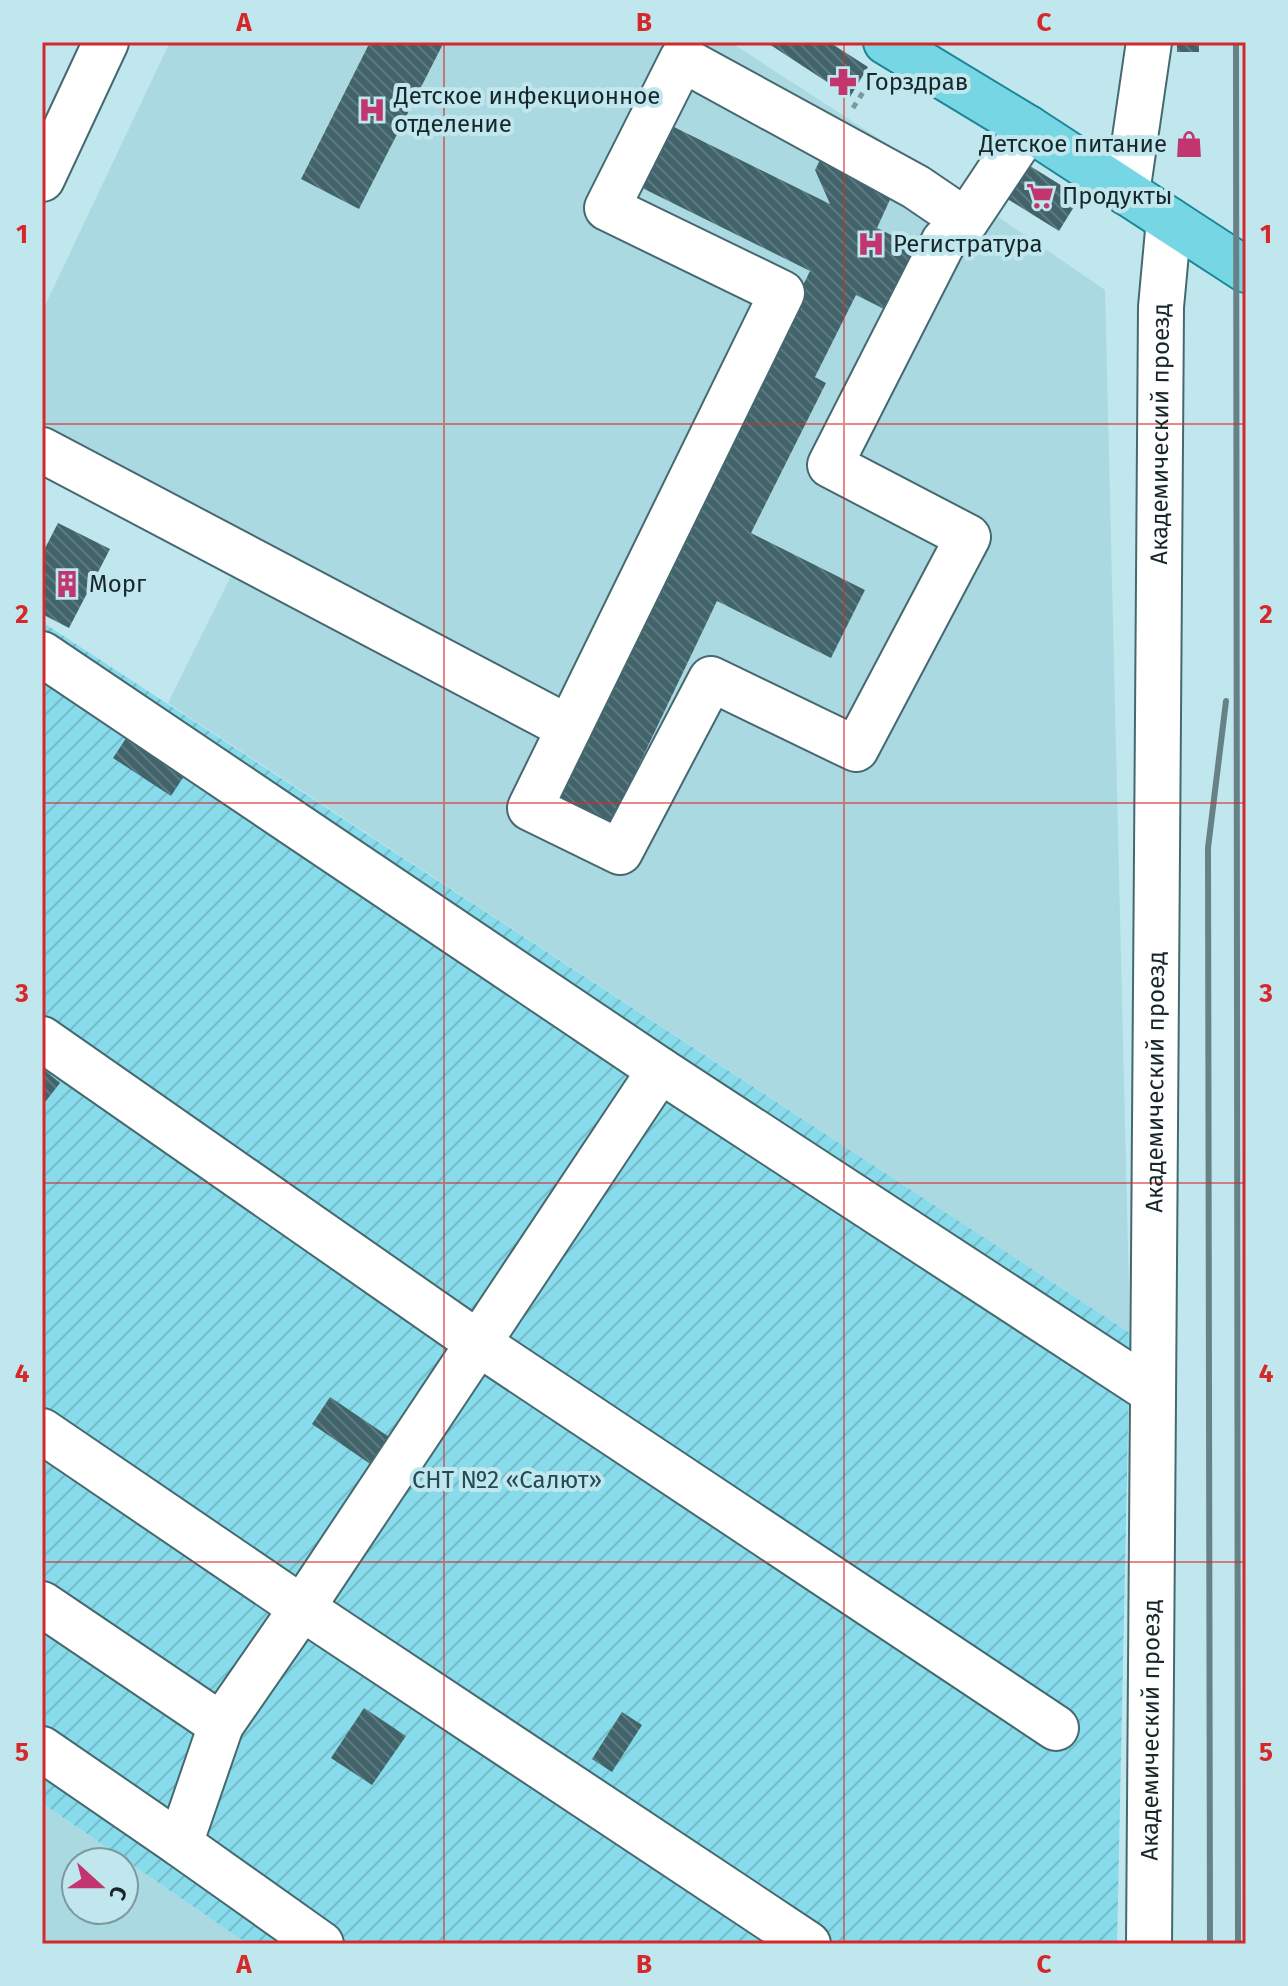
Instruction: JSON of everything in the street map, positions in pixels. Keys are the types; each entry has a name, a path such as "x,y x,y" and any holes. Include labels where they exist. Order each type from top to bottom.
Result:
{"main road":[{"path":"886,42 1028,128 1246,270"}],"street":[{"path":"42,179 106,42"},
{"path":"1127,193 1149,42"},
{"path":"966,221 916,187 682,59 607,208 782,293 530,808 620,852 711,679 856,749 968,537 830,465 944,241 966,221 1028,128"},
{"name":"Академический проезд","path":"1149,1944 1161,307 1169,220"},
{"path":"43,453 569,728"},
{"path":"42,654 660,1070 1153,1392"},
{"path":"42,1039 478,1343 1056,1728"},
{"path":"180,1844 221,1725 660,1070"},
{"path":"42,1431 808,1944"},
{"path":"42,1604 221,1725"},
{"path":"42,1749 321,1944"}],"shaded area":[{"path":"170,42 370,42 301,179 359,208 444,42 730,42 978,203 1105,290 1130,1333 168,703 248,542 42,427 42,312","holes":["663,121 830,204 815,170 894,191 877,228 916,247 885,309 856,295 815,377 826,383 751,533 865,590 831,657 717,601 608,830 810,271 632,183"]},
{"path":"42,1803 105,1846 60,1846 60,1926 140,1926 140,1870 248,1944 42,1944"}],"green space":[{"name":"СНТ №2 «Салют»","path":"42,622 1130,1333 1117,1944 248,1944 140,1870 140,1846 105,1846 42,1803"}],"building":[{"name":"Детское инфекционное отделение","path":"370,42 444,42 359,209 301,179"},
{"name":"Горздрав","path":"766,42 829,42 868,67 850,97"},
{"path":"1177,42 1199,42 1199,52 1177,52"},
{"path":"662,121 830,204 815,170 822,156 894,191 877,228 916,247 884,309 856,295 815,377 826,383 751,533 865,590 831,658 717,601 608,830 549,802 810,271 632,183"},
{"name":"Продукты","path":"1022,161 1080,197 1059,231 1001,195"},
{"name":"Морг","path":"58,523 110,549 69,628 42,614 42,554"},
{"path":"132,729 190,767 171,796 113,758"},
{"path":"42,1068 60,1083 42,1106"},
{"path":"330,1397 398,1443 379,1470 312,1424"},
{"path":"364,1708 406,1736 372,1785 331,1758"},
{"path":"622,1712 642,1725 612,1772 592,1759"}],"railway":[{"path":"1236,42 1238,1944"},
{"path":"1210,1944 1208,848 1226,701"}],"place":[{"name":"Горздрав","path":"843,82"},
{"name":"Детское инфекционное отделение","path":"372,110"},
{"name":"Детское питание","path":"1189,144"},
{"name":"Продукты","path":"1040,196"},
{"name":"Регистратура","path":"871,244"},
{"name":"Морг","path":"67,584"}]}
